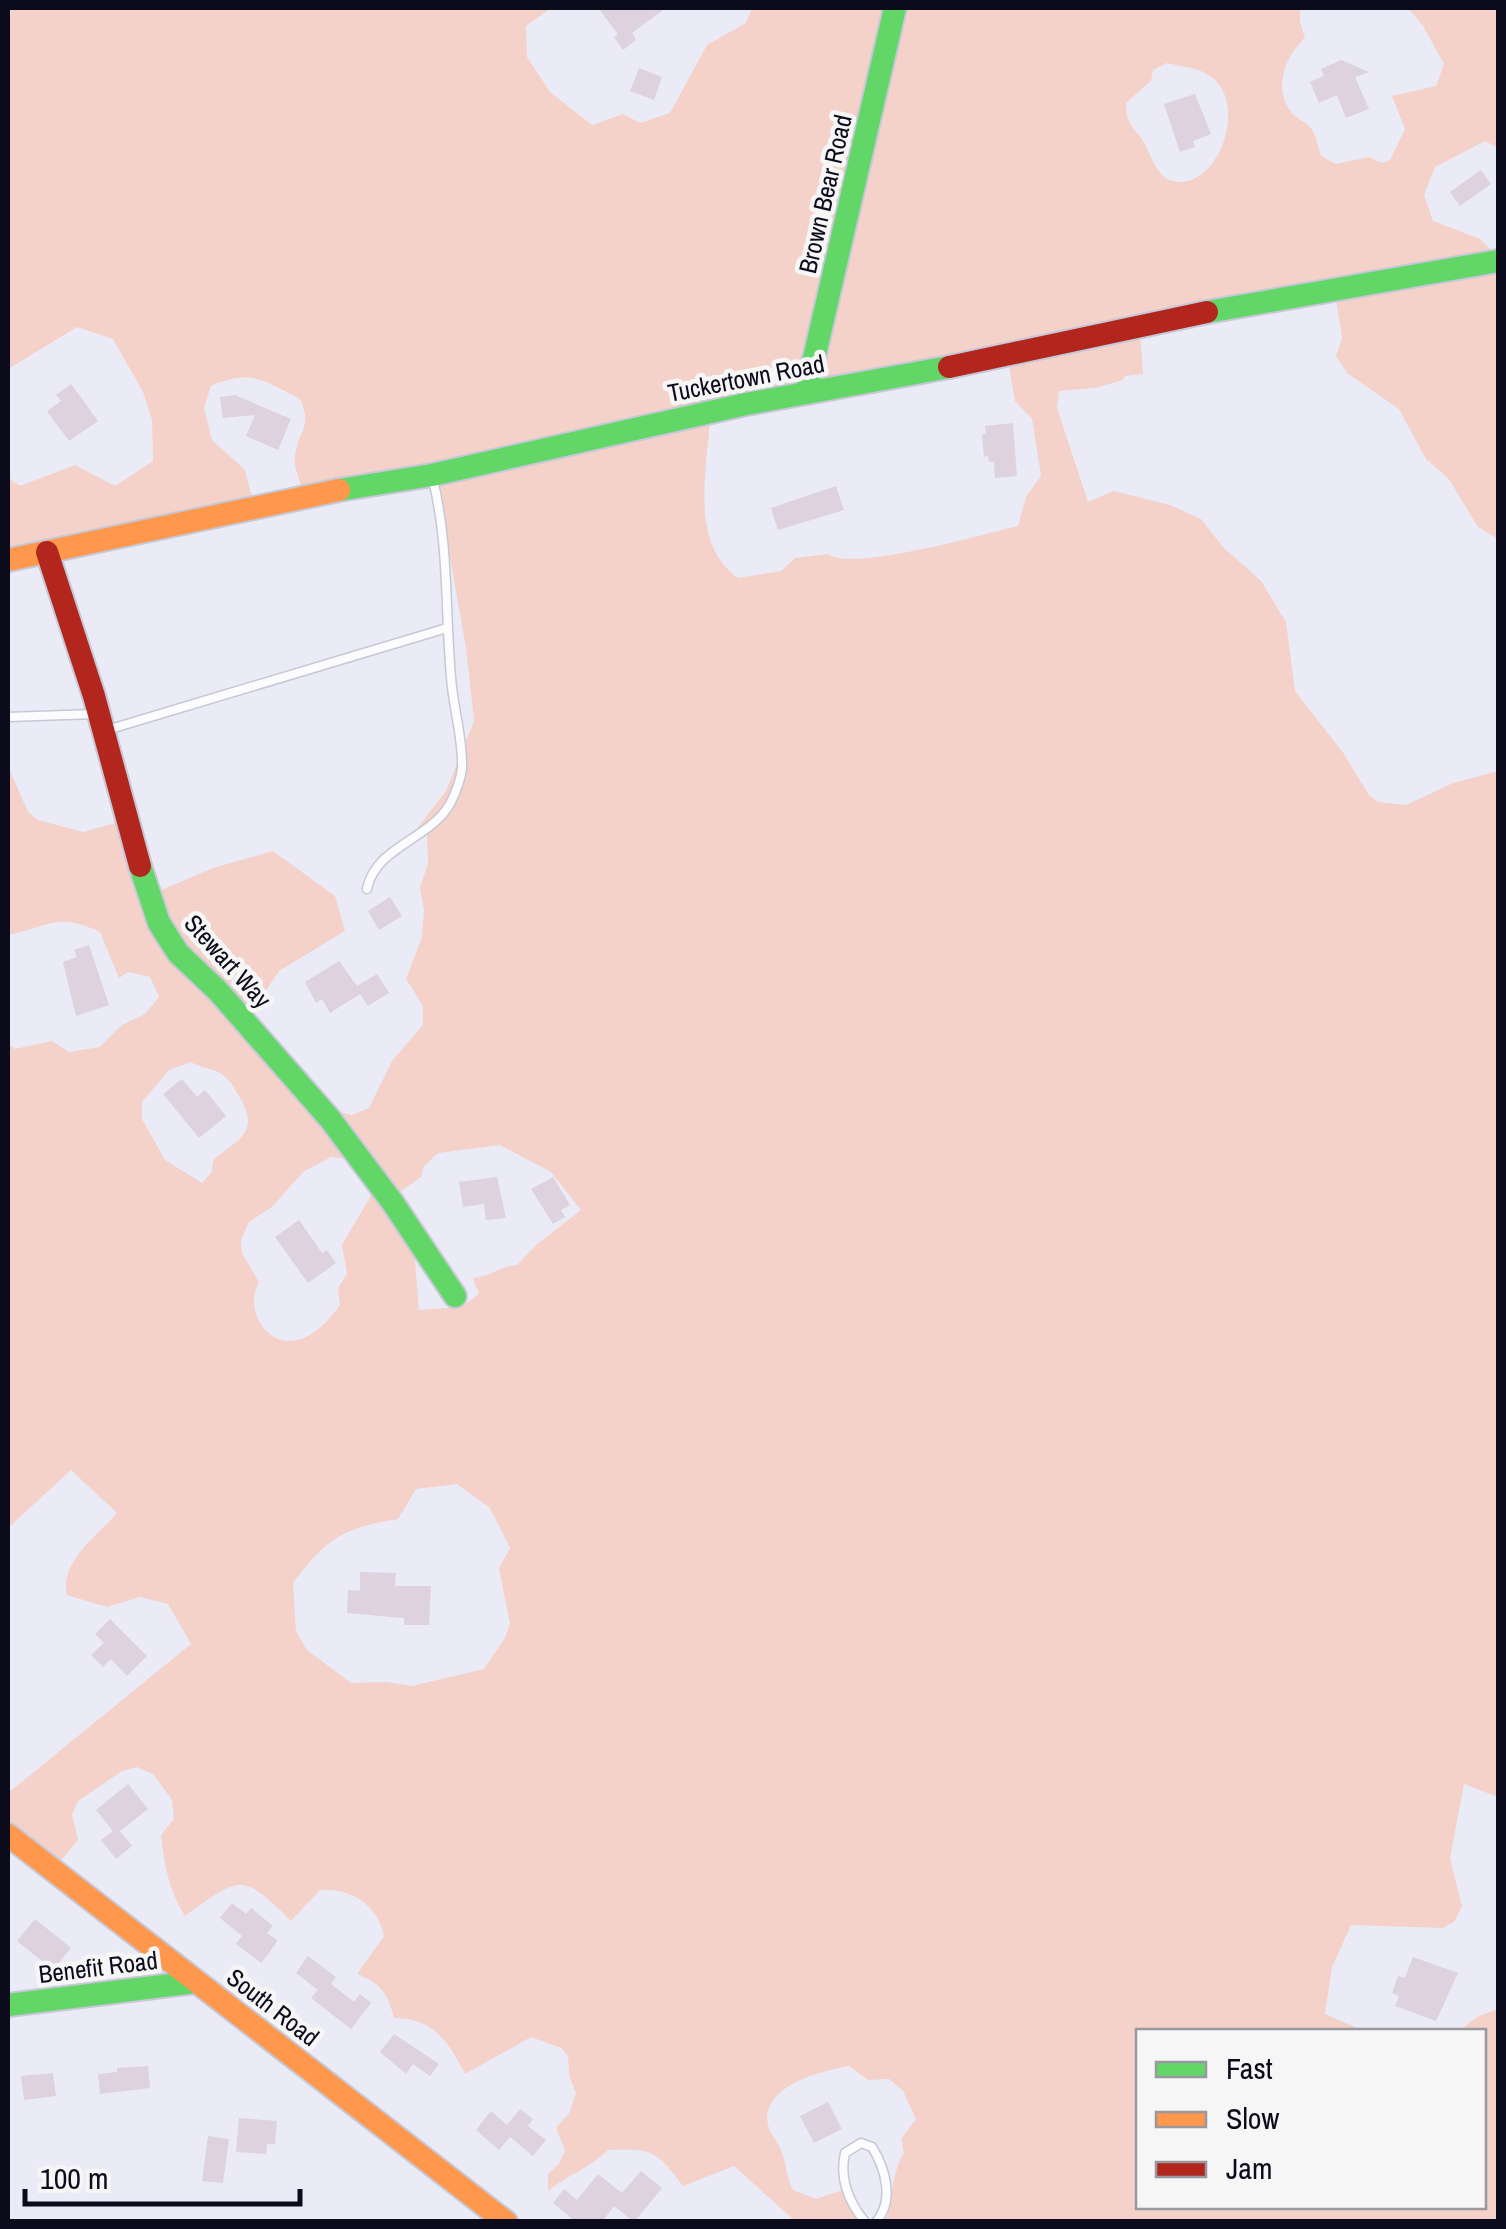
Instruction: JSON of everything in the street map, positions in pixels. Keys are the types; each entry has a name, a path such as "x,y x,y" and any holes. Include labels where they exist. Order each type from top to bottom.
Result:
{"street":[{"name":"Brown Bear Road","path":"806,393 895,8"},
{"name":"Tuckertown Road","path":"8,560 1252,303 1498,261"},
{"name":"Stewart Way","path":"47,552 159,923 178,953 330,1120 393,1203 455,1296"},
{"name":"South Road","path":"8,1835 506,2222"},
{"name":"Benefit Road","path":"8,2005 195,1982"}],"lane":[{"path":"367,889 370,873 382,860 439,820 462,774 447,628 446,552 432,475"},
{"path":"8,717 101,722 256,688 447,628"},
{"path":"865,2222 852,2205 841,2171 845,2153 861,2143 872,2147 884,2166 887,2186 882,2215 876,2222"}],"shaded area":[{"path":"8,8 551,8 526,26 527,57 550,92 592,125 623,114 640,123 670,113 707,45 746,23 752,8 1300,8 1305,38 1286,66 1284,98 1288,108 1311,129 1321,156 1336,164 1369,157 1382,163 1390,160 1405,129 1392,96 1436,86 1444,64 1408,8 1498,8 1498,148 1485,141 1435,167 1424,195 1433,221 1480,239 1498,257 1498,539 1478,527 1448,478 1426,459 1399,409 1347,373 1336,356 1342,338 1335,293 1140,331 1143,374 1125,376 1095,388 1059,391 1057,408 1088,502 1114,491 1170,505 1201,519 1223,547 1261,581 1286,622 1295,691 1344,754 1369,795 1378,802 1406,805 1453,783 1498,771 1498,1797 1464,1784 1450,1858 1462,1906 1454,1922 1443,1928 1351,1925 1332,1967 1325,2014 1356,2029 1136,2029 1136,2209 1486,2209 1486,2029 1462,2029 1477,2017 1498,2009 1498,2221 886,2221 894,2178 904,2153 901,2139 916,2119 903,2091 889,2079 868,2080 849,2066 809,2077 783,2091 768,2111 768,2125 781,2149 793,2190 816,2199 846,2189 863,2221 795,2221 734,2166 683,2186 659,2158 635,2150 608,2150 548,2191 548,2174 565,2151 556,2127 569,2114 576,2093 569,2075 568,2056 561,2048 531,2037 465,2074 438,2034 419,2022 394,2018 382,1990 357,1974 384,1936 376,1915 361,1901 342,1892 320,1890 291,1921 261,1894 240,1885 218,1893 185,1916 168,1877 161,1835 174,1819 172,1800 154,1775 137,1767 122,1771 78,1801 72,1815 78,1840 53,1870 8,1832 8,1793 191,1644 168,1604 140,1597 107,1607 67,1595 66,1583 74,1561 117,1513 71,1470 8,1528 8,1044 15,1049 52,1041 69,1052 100,1047 122,1025 145,1014 159,997 150,977 128,972 119,978 100,932 63,922 8,935 8,766 28,812 38,820 83,832 126,820 150,895 213,868 273,851 335,896 345,931 279,971 261,998 242,1015 334,1111 352,1115 369,1108 392,1061 423,1025 423,1006 406,979 422,937 424,911 420,887 428,864 427,836 418,827 446,791 474,721 466,648 436,478 305,497 295,461 305,423 304,408 300,399 266,382 236,378 211,386 204,408 212,440 245,470 255,509 8,562 8,478 20,486 75,465 115,486 153,461 152,420 143,392 113,339 77,327 8,369","holes":["1167,63 1205,73 1219,85 1227,101 1228,120 1216,158 1189,181 1172,181 1162,175 1127,117 1126,103 1151,81 1153,70","1008,361 1015,401 1032,419 1041,476 1026,497 1018,526 890,555 795,558 781,571 738,578 723,563 707,526 704,505 710,418","191,1062 220,1073 246,1110 244,1134 214,1159 211,1173 202,1183 165,1160 142,1119 142,1102 169,1070","500,1145 551,1172 581,1210 517,1265 473,1278 479,1294 461,1307 419,1310 413,1236 390,1199 421,1177 424,1166 438,1153","331,1157 354,1160 373,1192 342,1245 347,1274 338,1288 340,1305 316,1331 286,1341 275,1338 260,1323 254,1303 259,1282 242,1253 241,1240 249,1222 273,1206 303,1172","457,1484 490,1508 510,1548 499,1568 510,1624 484,1669 412,1686 351,1683 307,1650 296,1631 293,1583 315,1556 337,1538 398,1519 416,1489"]}],"building":[{"path":"598,8 666,8 632,33 636,40 623,50 614,37 618,34"},
{"path":"1341,60 1369,72 1355,77 1369,109 1346,118 1337,95 1319,103 1310,82 1324,76 1321,69"},
{"path":"639,68 662,77 654,100 630,91"},
{"path":"1195,94 1211,134 1193,141 1195,147 1180,152 1164,104"},
{"path":"1481,170 1491,184 1460,206 1450,192"},
{"path":"71,384 98,421 69,441 47,411 61,401 56,395"},
{"path":"235,395 291,419 278,450 246,436 255,415 223,418 220,397"},
{"path":"1013,423 1017,476 995,478 994,462 984,457 982,434 986,434 985,426"},
{"path":"836,486 844,510 778,530 771,508"},
{"path":"390,897 402,916 379,930 368,911"},
{"path":"89,945 109,1005 76,1016 63,962 77,957 74,950"},
{"path":"339,961 357,986 377,974 389,993 368,1006 360,994 330,1013 322,999 316,1003 305,982"},
{"path":"182,1079 197,1097 205,1090 226,1116 199,1138 163,1094"},
{"path":"497,1177 506,1218 486,1220 484,1204 463,1207 459,1182"},
{"path":"553,1177 570,1205 561,1210 565,1217 553,1224 531,1189"},
{"path":"299,1220 322,1253 327,1250 336,1263 308,1283 275,1237"},
{"path":"360,1572 396,1573 395,1586 431,1586 429,1625 404,1625 404,1618 347,1613 348,1590 360,1591"},
{"path":"110,1619 147,1656 127,1676 111,1659 103,1667 91,1655 104,1643 95,1634"},
{"path":"128,1784 148,1809 120,1831 132,1846 116,1859 101,1840 113,1831 96,1810"},
{"path":"232,1903 246,1914 251,1908 273,1926 267,1933 277,1940 261,1963 236,1944 242,1936 220,1918"},
{"path":"35,1919 71,1948 53,1970 17,1941"},
{"path":"308,1956 336,1977 331,1984 354,2002 360,1994 371,2003 351,2029 311,1998 318,1990 296,1973"},
{"path":"1413,1957 1458,1973 1436,2021 1395,2006 1399,1996 1392,1993 1398,1976 1405,1978"},
{"path":"394,2034 439,2064 430,2076 413,2064 406,2074 380,2052"},
{"path":"148,2066 150,2088 100,2094 98,2074"},
{"path":"53,2073 56,2096 24,2100 21,2076"},
{"path":"828,2102 842,2129 814,2143 800,2116"},
{"path":"520,2109 533,2119 528,2126 546,2140 533,2156 510,2137 499,2150 476,2130 491,2111 507,2125"},
{"path":"239,2118 277,2121 275,2144 267,2144 266,2154 236,2152"},
{"path":"208,2136 229,2139 223,2183 202,2181"},
{"path":"641,2171 662,2188 634,2222 614,2206 602,2222 576,2222 553,2203 564,2189 577,2200 598,2174 622,2193"}],"traffic: fast":[{"path":"806,393 895,8"},
{"path":"1207,312 1498,261"},
{"path":"339,490 432,475 746,404 949,367"},
{"path":"140,866 159,923 178,953 218,991 330,1119 393,1203 455,1296"},
{"path":"8,2005 195,1982"}],"traffic: slow":[{"path":"8,560 339,490"},
{"path":"8,1835 506,2222"}],"traffic: jam":[{"path":"949,367 1207,312"},
{"path":"47,552 94,696 140,866"}]}
